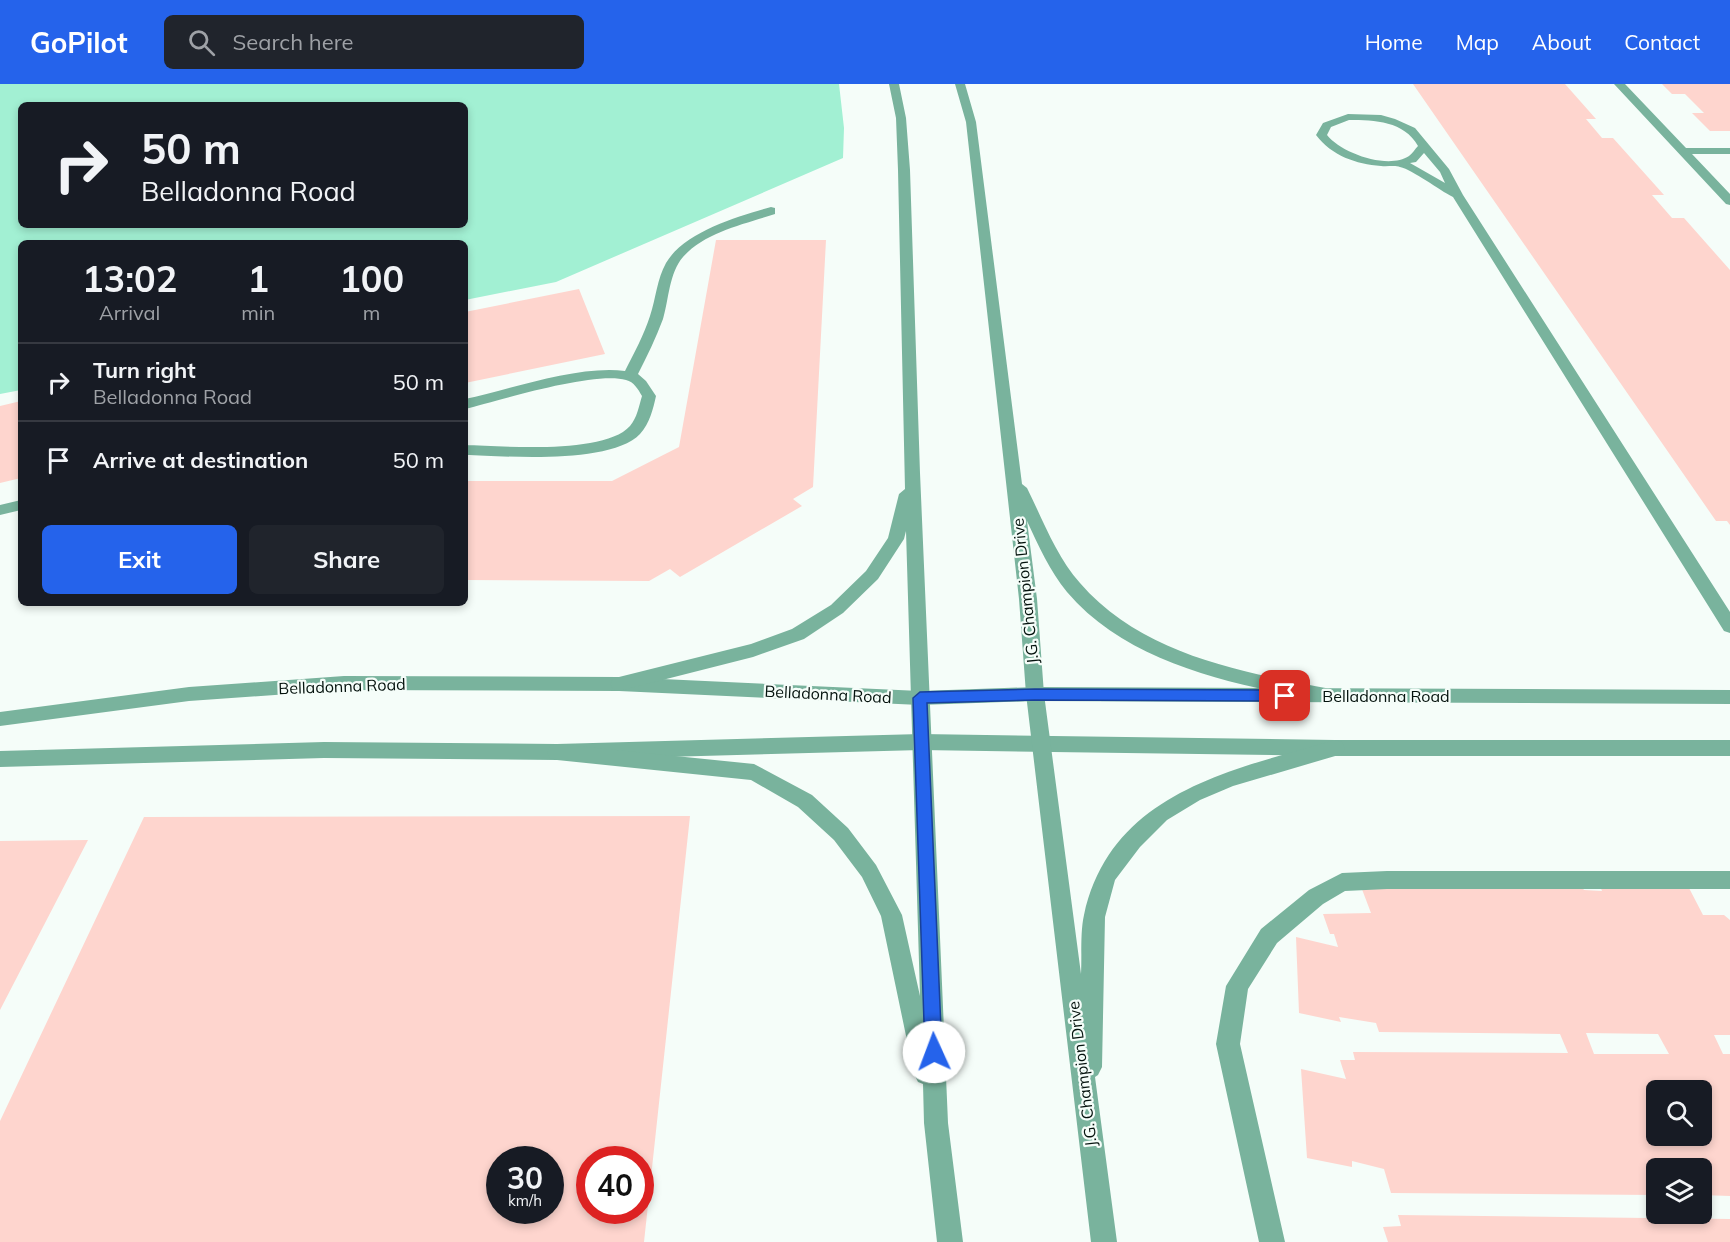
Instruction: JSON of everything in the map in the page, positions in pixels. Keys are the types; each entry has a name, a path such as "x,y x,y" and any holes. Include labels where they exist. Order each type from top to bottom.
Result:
{"street":[{"path":"894,84 901,118 904,160 912,473 936,1123 950,1242"},
{"name":"J.G. Champion Drive","path":"960,84 971,122 1028,599 1035,694 1043,742 1104,1242"},
{"path":"1619,84 1730,201"},
{"path":"1424,146 1421,153 1413,159 1400,162 1367,162 1351,158 1326,145 1321,137 1321,130 1325,124 1348,117 1382,119 1412,130 1421,138 1424,146 1445,171 1457,195 1730,626"},
{"path":"1683,151 1730,151"},
{"path":"1400,162 1457,195"},
{"path":"630,375 644,351 657,315 668,273 679,254 713,232 771,211"},
{"path":"468,403 578,378 630,375 640,382 649,396 645,415 633,432 616,441 563,452 468,450"},
{"path":"619,684 753,650 798,634 837,609 872,575 896,539 912,473"},
{"path":"1012,476 1054,559 1074,587 1100,616 1137,638 1177,657 1261,682 1331,696"},
{"path":"0,510 18,506"},
{"name":"Belladonna Road","path":"0,719 189,694 344,684 619,684 920,698 1035,694 1730,697"},
{"path":"0,759 324,750 556,752 921,742 1335,748 1730,748"},
{"path":"1089,1133 1094,917 1106,876 1133,841 1160,814 1192,794 1229,779 1335,748"},
{"path":"556,752 754,772 805,801 841,834 869,871 891,915 936,1123"},
{"path":"1272,1242 1228,1044 1237,986 1269,936 1316,897 1342,882 1387,880 1730,880"}],"green space":[{"path":"0,84 839,84 844,128 843,158 556,282 468,299 468,240 18,240 18,391 0,394"}],"building":[{"path":"1413,84 1565,84 1596,119 1586,119 1602,138 1613,138 1664,195 1652,195 1672,218 1684,218 1730,270 1730,525 1727,521 1716,521"},
{"path":"1662,84 1730,84 1730,131 1710,131 1692,113 1704,113 1685,94 1672,94"},
{"path":"716,240 826,240 813,487 793,499 802,506 680,577 670,569 649,581 468,580 468,481 612,481 679,447"},
{"path":"579,289 605,354 468,382 468,311"},
{"path":"18,402 18,479 0,483 0,406"},
{"path":"690,816 654,1149 654,1146 576,1146 576,1224 646,1224 644,1242 0,1242 0,1121 144,817"},
{"path":"88,840 0,1010 0,841"},
{"path":"1360,884 1581,886 1584,890 1602,891 1600,886 1689,888 1703,915 1724,915 1730,920 1730,1035 1714,1035 1723,1054 1730,1054 1730,1196 1712,1195 1712,1158 1646,1158 1646,1195 1391,1193 1384,1169 1352,1161 1352,1167 1307,1158 1301,1069 1346,1079 1340,1060 1355,1060 1353,1052 1568,1053 1560,1034 1379,1032 1376,1023 1339,1017 1341,1022 1299,1013 1296,937 1338,947 1334,934 1330,934 1323,914 1371,913","holes":["1586,1033 1658,1034 1669,1054 1594,1054"]},
{"path":"1398,1215 1646,1218 1646,1224 1712,1224 1712,1219 1730,1219 1730,1242 1388,1242 1383,1227 1401,1226"}],"route":[{"path":"934,1052 920,698 1035,694 1285,696"}]}
